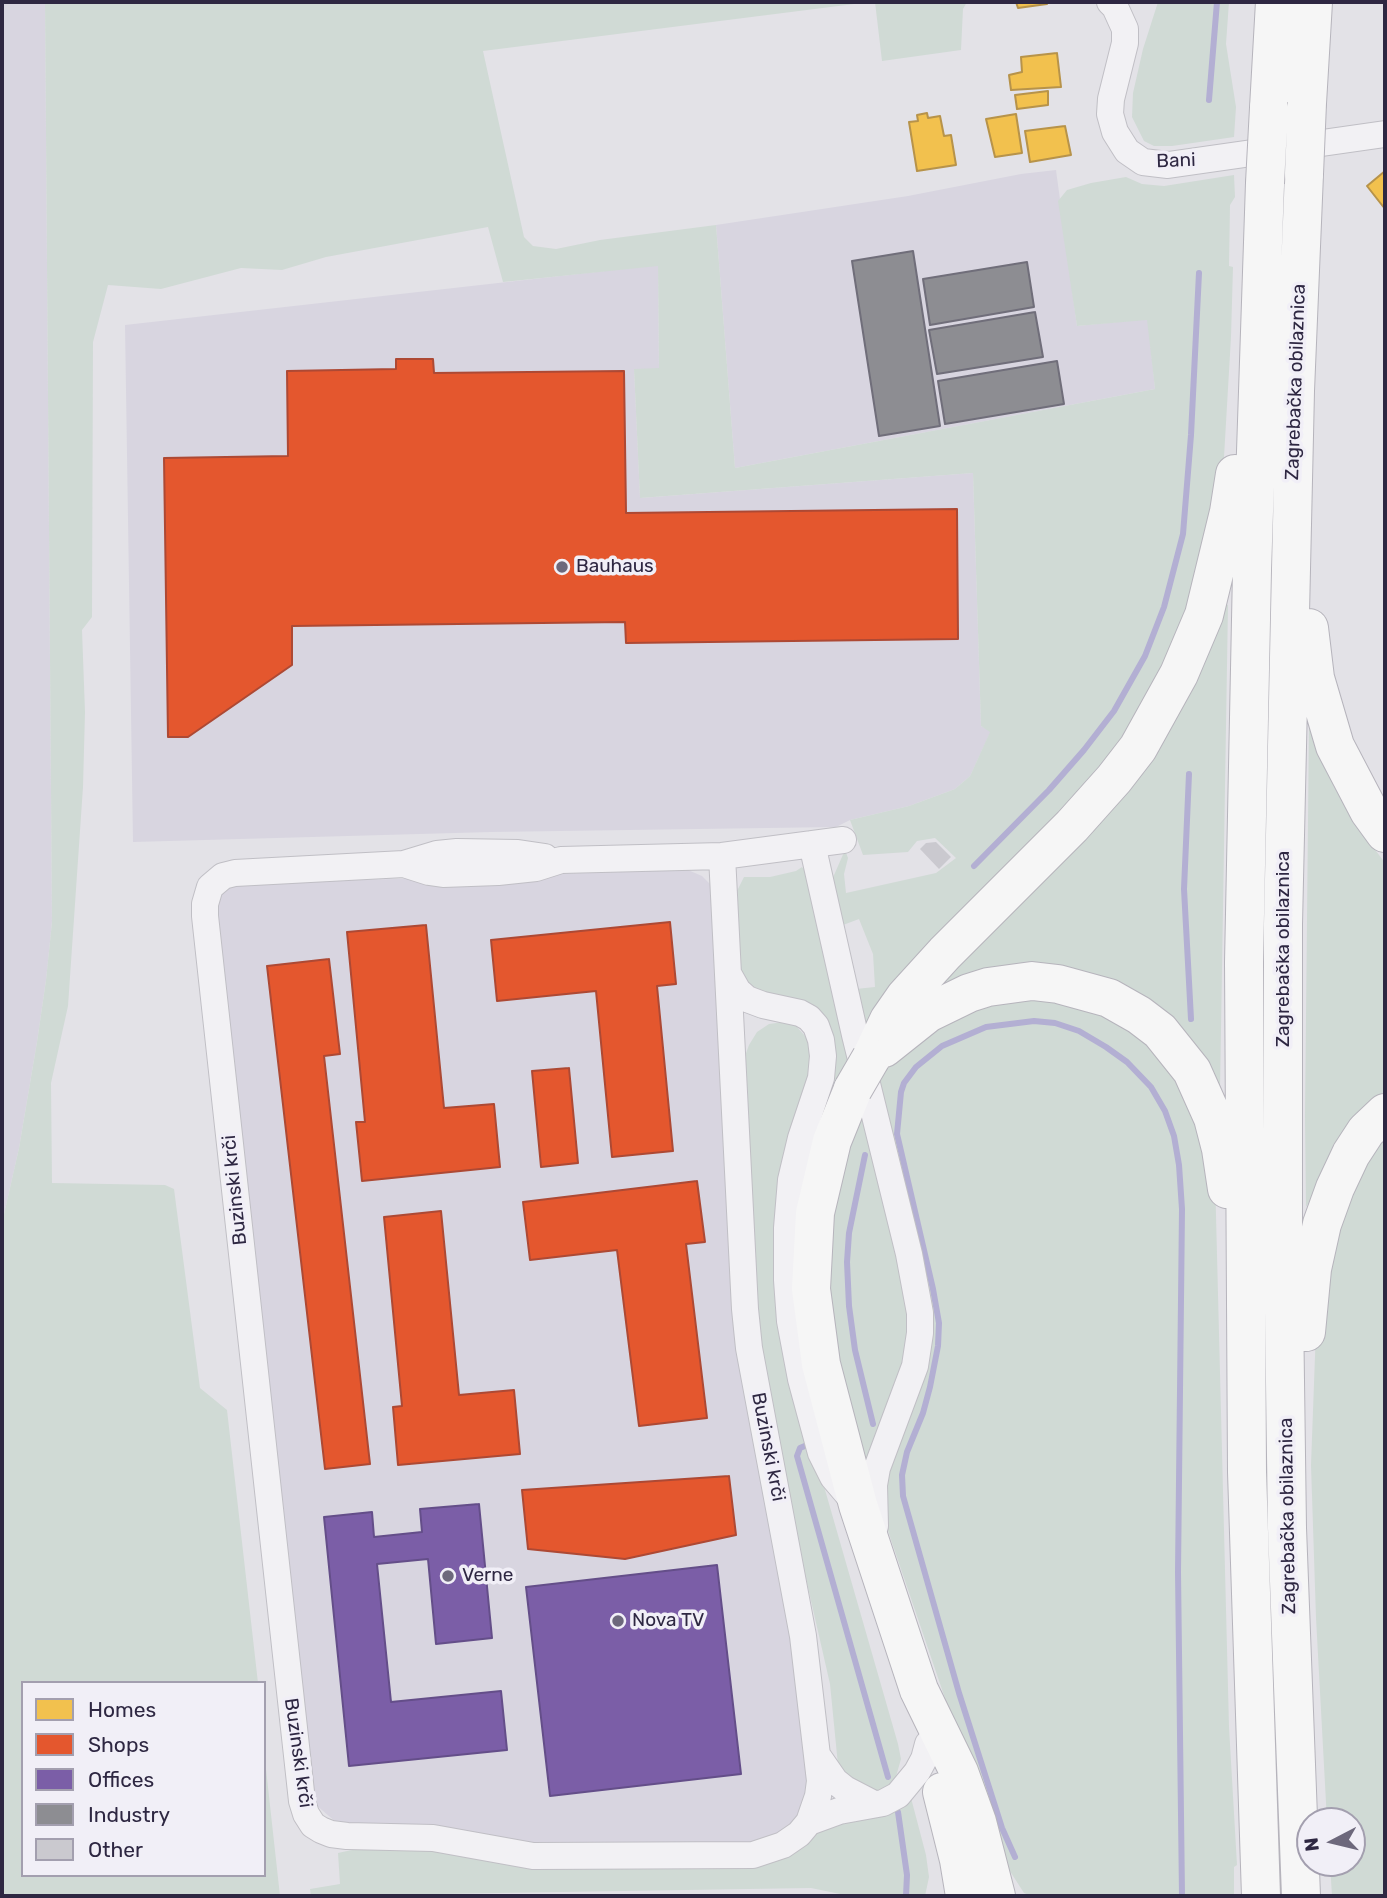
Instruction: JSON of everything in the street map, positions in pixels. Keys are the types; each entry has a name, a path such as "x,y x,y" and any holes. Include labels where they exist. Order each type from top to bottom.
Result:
{"highway":[{"name":"Zagrebačka obilaznica","path":"1260,1886 1247,1472 1244,962 1260,302 1275,2"},
{"name":"Zagrebačka obilaznica","path":"1301,1885 1287,1528 1283,924 1295,391 1313,2"},
{"path":"996,1896 984,1848 959,1772 919,1690 858,1505 821,1364 811,1289 815,1213 839,1121 890,1020 905,997 944,953 1072,826 1114,779 1138,748 1179,674 1204,615 1227,525 1235,475 1241,365 1249,331 1260,302"},
{"path":"1295,391 1308,461 1307,610 1315,678 1324,714 1340,757 1369,811 1385,833"},
{"path":"862,1073 928,1013 948,1002 988,987 1032,982 1058,984 1109,998 1160,1031 1192,1071 1203,1092 1221,1149 1227,1192 1232,1428 1247,1472"},
{"path":"1287,1528 1302,1479 1306,1316 1312,1269 1322,1224 1351,1154 1366,1131 1385,1113"},
{"path":"919,1690 922,1717 959,1860 965,1896"},
{"path":"933,1761 932,1818 940,1876 938,1896"},
{"path":"984,1848 1012,1896"}],"street":[{"path":"1110,2 1125,29"},
{"name":"Bani","path":"1136,2 1125,29 1125,43 1111,99 1110,114 1115,132 1127,151 1143,162 1168,165 1385,134"},
{"name":"Buzinski krči","path":"722,856 749,1348 795,1589 817,1755 820,1781 809,1822 783,1845 753,1855 533,1856 433,1838 331,1834 313,1825 302,1801 206,894 215,882 235,873 404,864 429,872 477,873 513,871 561,860 722,856 843,840"},
{"path":"813,844 855,1035 909,1254 920,1313 915,1366 885,1445 874,1485 873,1511 878,1565"},
{"path":"729,975 738,992 747,999 800,1013 809,1018 816,1026 821,1040 821,1078 801,1138 791,1180 787,1228 790,1321 821,1453 833,1477 858,1505"},
{"path":"733,1055 752,1024 765,1013 777,1009"},
{"path":"817,1755 835,1781 845,1790 872,1803"},
{"path":"809,1822 839,1811 890,1799 906,1786 924,1759 933,1761"}],"shaded area":[{"path":"2,2 45,2 52,922 37,1042 19,1148 2,1223"},
{"path":"45,2 870,2 483,51 524,237 533,246 556,249 600,240 716,225 735,468 1155,389 1147,320 1077,326 1058,201 1067,190 1126,177 1142,184 1164,186 1234,175 1235,197 1230,205 1229,266 1233,267 1224,457 1210,557 1143,722 869,1032 856,989 875,987 873,954 859,919 843,925 831,882 845,850 848,858 844,874 846,893 936,873 956,858 935,838 917,841 908,852 863,855 850,820 909,806 955,789 970,776 990,732 981,726 973,473 640,498 634,369 659,368 658,266 503,282 488,227 326,257 282,270 241,268 161,289 108,285 93,342 92,617 82,630 85,712 83,787 68,1006 51,1083 52,1183 165,1185 174,1189 200,1388 227,1410 258,1681 21,1681 21,1877 266,1877 266,1769 280,1896 2,1896 2,1223 19,1148 37,1042 52,922"},
{"path":"875,2 967,2 963,9 961,50 882,61"},
{"path":"1158,2 1229,2 1226,44 1236,107 1234,137 1172,146 1154,146 1144,141 1132,117 1133,93"},
{"path":"1056,170 1077,326 1148,319 1155,389 735,468 716,225"},
{"path":"658,265 659,369 634,369 640,498 973,473 981,726 991,731 970,776 955,789 909,806 850,820 836,827 491,832 133,842 125,325"},
{"path":"1222,603 1228,605 1220,1090 1151,1005 932,991"},
{"path":"1309,721 1334,787 1353,820 1385,863 1385,1091 1361,1112 1306,1207 1305,1116"},
{"path":"802,867 808,875 851,1067 795,1273 832,1064 776,998 751,986 740,972 736,893 744,877 770,877"},
{"path":"688,870 702,876 711,885 807,1781 805,1797 789,1827 776,1836 752,1844 558,1848 337,1823 315,1804 215,899 231,884"},
{"path":"1080,997 1173,1059 1215,1176 1229,1727 1237,1865 1234,1867 1234,1896 1031,1896 1024,1893 997,1851 887,1528 882,1496 887,1464 919,1385 876,1076 962,1003"},
{"path":"783,1022 796,1026 810,1046 813,1448 901,1759 895,1780 887,1788 871,1792 860,1789 838,1765 830,1684 804,1570 759,1333 745,1056 757,1032 769,1024"},
{"path":"860,1104 910,1307 911,1344 865,1472 826,1302 831,1203"},
{"path":"1385,1123 1385,1896 1332,1896 1331,1877 1366,1877 1366,1807 1326,1807 1311,1465 1321,1261"},
{"path":"911,1798 926,1855 929,1877 925,1896 850,1896 811,1888 311,1896 310,1889 340,1884 338,1853 361,1848 428,1849 557,1869 743,1868 765,1864 808,1841 823,1828"}],"building: Homes":[{"path":"1016,2 1047,2 1047,4 1018,8"},
{"path":"1057,53 1061,87 1011,90 1009,75 1022,72 1021,57"},
{"path":"1048,91 1048,105 1017,109 1015,95"},
{"path":"927,113 928,118 940,116 944,136 951,135 956,165 917,171 909,122 918,121 917,115"},
{"path":"1016,114 1022,153 995,157 986,119"},
{"path":"1065,126 1071,155 1030,162 1025,131"},
{"path":"1385,171 1385,209 1367,186"}],"building: Shops":[{"name":"Bauhaus","path":"396,359 433,359 434,373 624,371 626,513 957,509 958,639 626,643 625,622 292,626 292,665 188,737 168,737 164,458 288,456 287,371 396,369"},
{"path":"670,922 676,984 657,986 673,1151 612,1157 596,991 497,1001 491,940"},
{"path":"426,925 444,1108 494,1104 500,1167 362,1181 356,1122 365,1122 347,932"},
{"path":"329,959 340,1054 324,1056 370,1464 325,1469 267,966"},
{"path":"569,1068 578,1163 541,1167 532,1071"},
{"path":"697,1181 705,1242 686,1244 707,1418 639,1426 617,1250 530,1260 523,1202"},
{"path":"441,1211 459,1395 514,1390 520,1454 398,1465 393,1407 402,1406 384,1217"},
{"path":"729,1476 736,1535 625,1559 528,1549 522,1490"}],"building: Offices":[{"path":"479,1504 492,1638 436,1644 428,1559 377,1564 391,1702 501,1691 507,1750 349,1766 324,1517 372,1512 374,1537 422,1532 420,1509"},
{"path":"717,1565 741,1774 550,1796 526,1587"}],"building: Industry":[{"path":"913,251 940,426 879,436 852,261"},
{"path":"1027,262 1034,307 930,325 923,279"},
{"path":"1035,312 1043,357 937,374 929,330"},
{"path":"1057,361 1064,404 945,424 938,381"}],"building: Other":[{"path":"936,842 951,857 939,869 920,849 926,843"}],"waterway":[{"path":"1209,100 1217,2"},
{"path":"974,866 1049,790 1114,711 1145,656 1164,607 1183,534 1199,273"},
{"path":"1189,774 1184,889 1191,1019"},
{"path":"1015,1857 1002,1828 959,1693 903,1496 902,1475 907,1452 930,1387 938,1346 939,1323 897,1134 901,1092 916,1067 942,1046 986,1027 1034,1021 1055,1023 1079,1031 1127,1062 1151,1087 1165,1111 1174,1136 1179,1165 1182,1209 1178,1572 1182,1896"},
{"path":"865,1155 849,1233 847,1262 855,1350 873,1424"},
{"path":"807,1445 800,1448 797,1456 888,1777"},
{"path":"898,1812 907,1875 906,1896"}],"place":[{"name":"Bauhaus","path":"562,567"},
{"name":"Verne","path":"448,1576"},
{"name":"Nova TV","path":"618,1621"}]}
